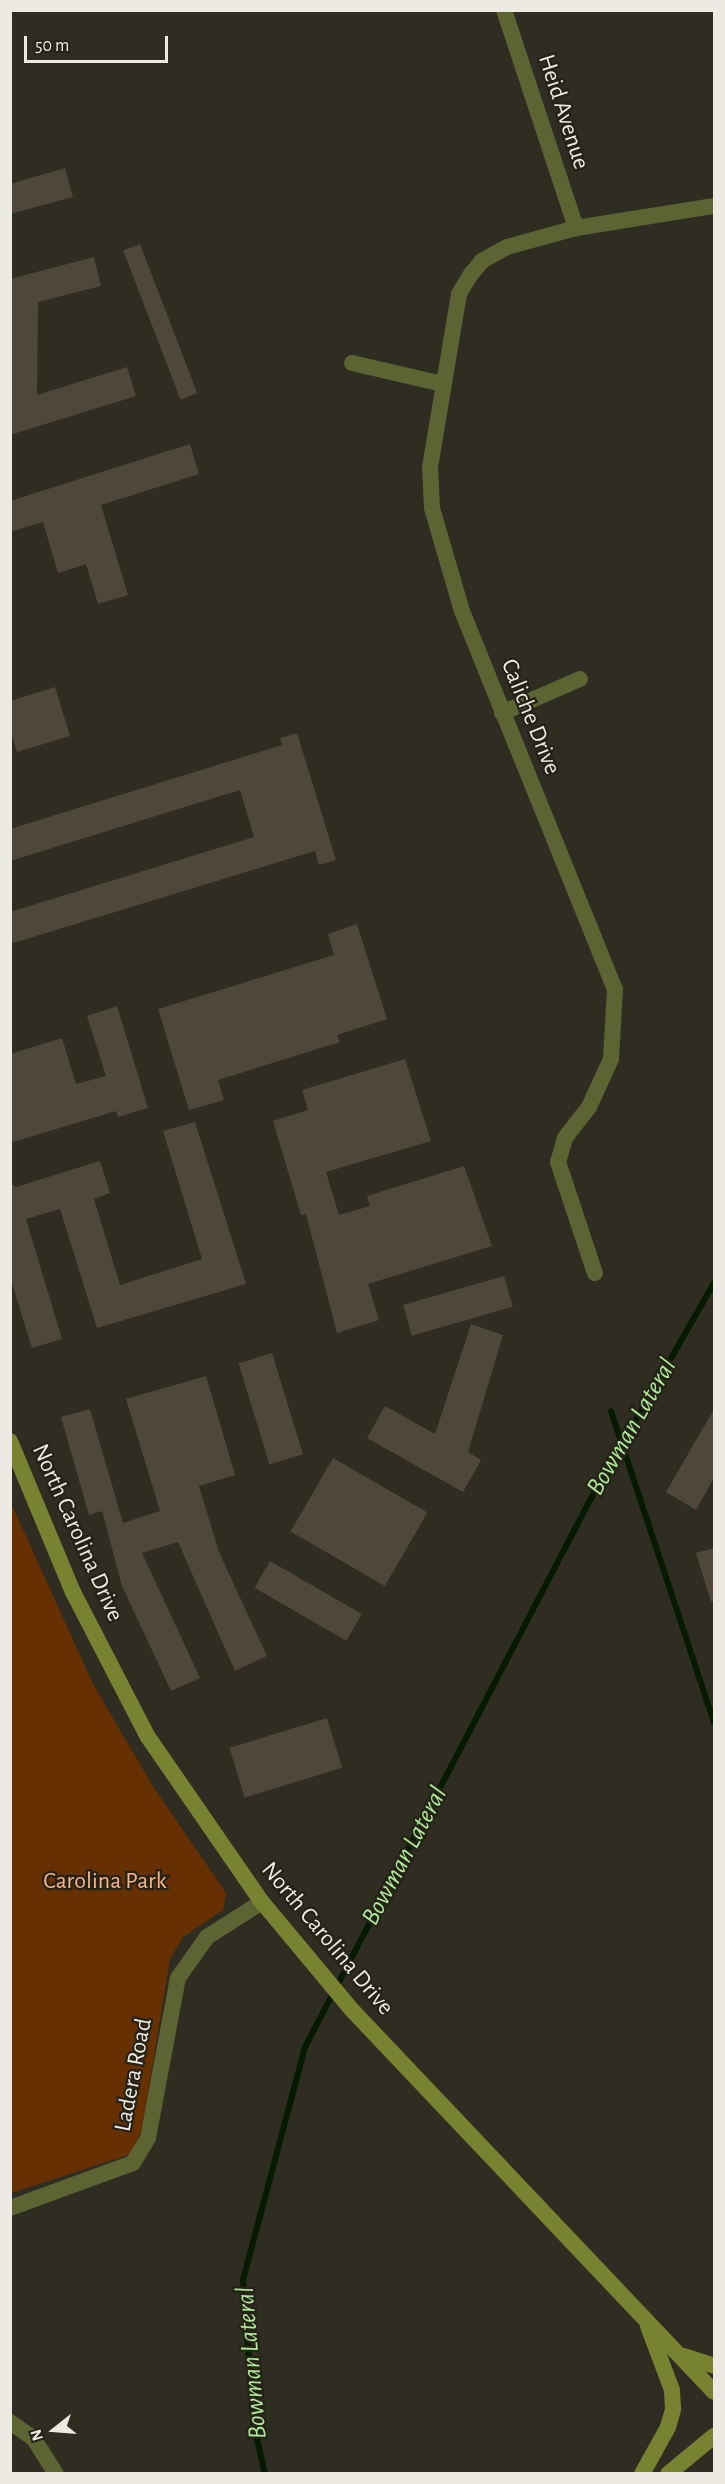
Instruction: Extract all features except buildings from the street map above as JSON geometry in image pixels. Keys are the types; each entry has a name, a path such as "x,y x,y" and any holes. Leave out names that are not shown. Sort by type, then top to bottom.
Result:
{"main road":[{"name":"North Carolina Drive","path":"10,1441 73,1592 148,1737 262,1902 352,2010 714,2392"},
{"path":"642,2474 668,2427 673,2409 672,2390 645,2320"},
{"path":"677,2353 714,2366"},
{"path":"668,2474 714,2436"}],"street":[{"name":"Heid Avenue","path":"504,10 576,228"},
{"name":"Caliche Drive","path":"595,1273 558,1162 565,1138 589,1107 612,1059 615,989 462,611 432,508 430,467 459,294 482,261 507,247 576,228 714,206"},
{"path":"352,363 443,384"},
{"path":"502,713 580,679"},
{"name":"Ladera Road","path":"10,2208 133,2163 148,2138 178,1978 207,1937 262,1902"},
{"path":"10,2422 34,2439 56,2474"}],"green space":[{"name":"Carolina Park","path":"10,1501 94,1686 154,1788 226,1893 223,1910 183,1937 170,1959 142,2128 131,2154 11,2193"}],"waterway":[{"name":"Bowman Lateral","path":"265,2474 254,2426 243,2280 305,2047 589,1502 714,1283"},
{"path":"611,1411 714,1722"}]}
